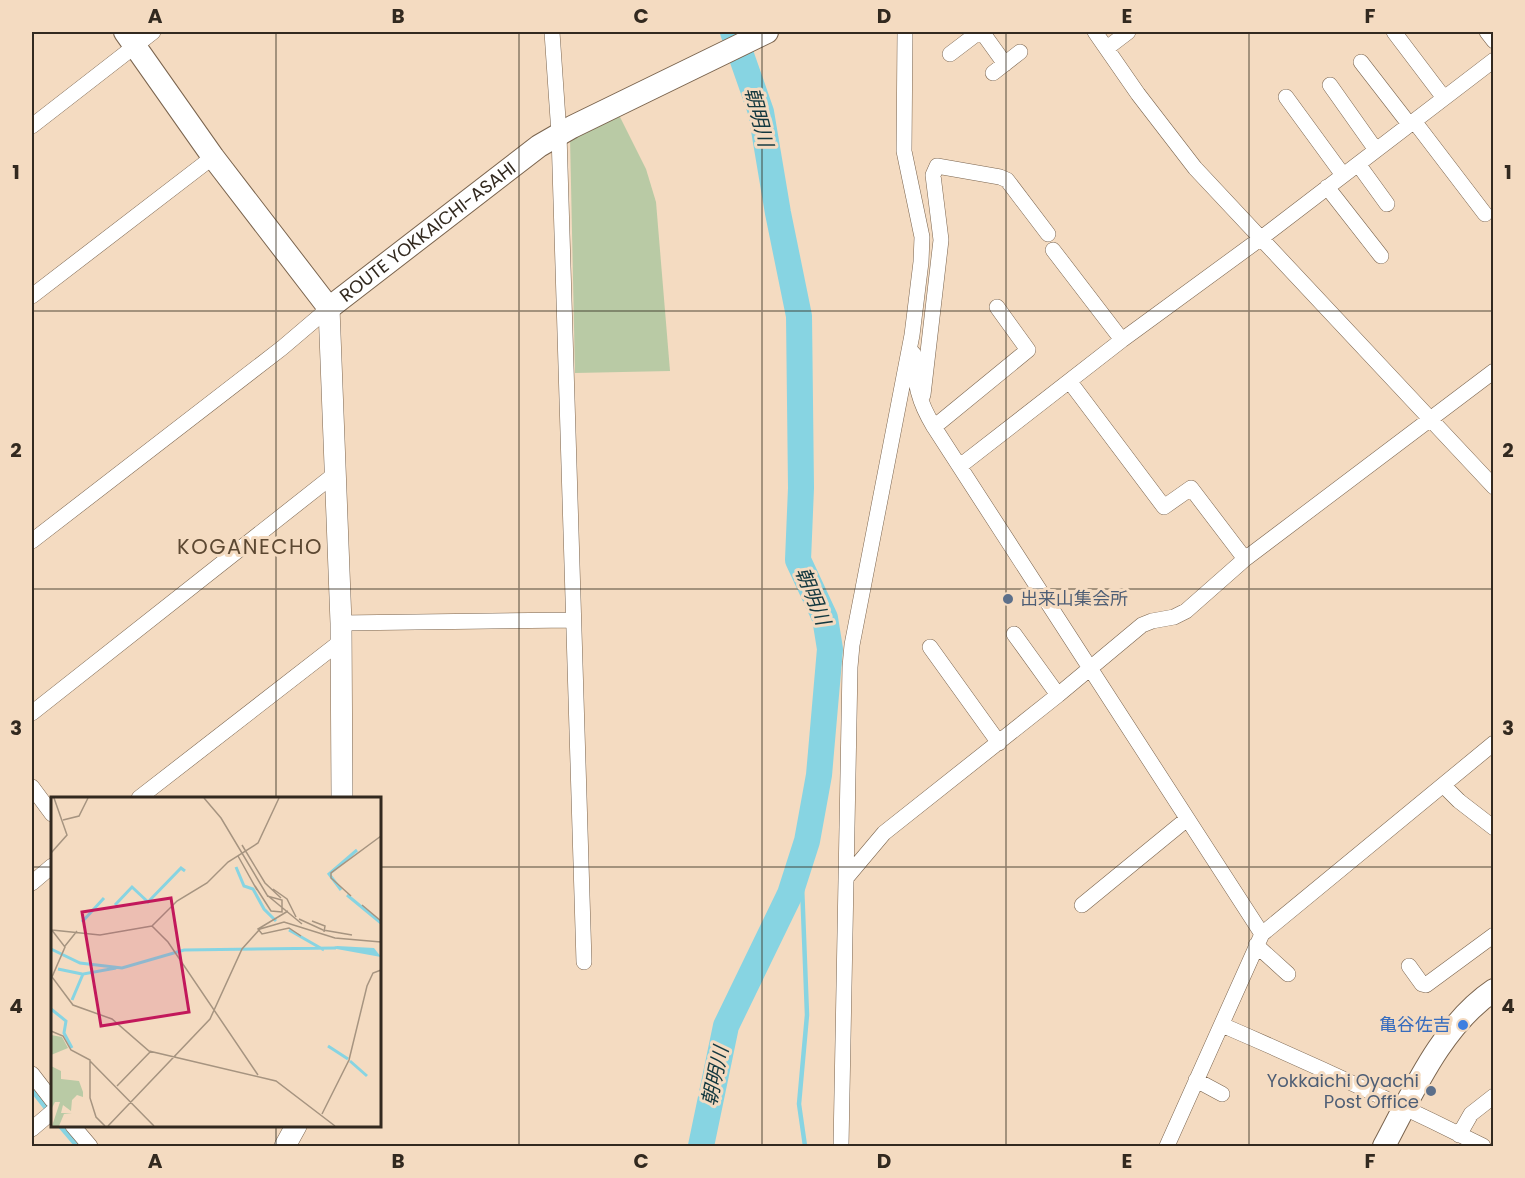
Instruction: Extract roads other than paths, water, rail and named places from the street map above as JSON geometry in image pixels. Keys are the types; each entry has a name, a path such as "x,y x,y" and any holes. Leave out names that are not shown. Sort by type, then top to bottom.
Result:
{"main road":[{"name":"ROUTE YOKKAICHI-ASAHI","path":"130,39 213,157 329,308 539,146 767,32"},
{"path":"1384,1146 1450,1032 1475,1002 1494,990"}],"street":[{"path":"32,126 130,39 153,32"},
{"path":"552,32 565,131 573,620 584,962"},
{"path":"841,1146 852,645 912,335 921,262 922,237 904,151 905,32"},
{"path":"950,54 981,32 999,69 1020,52"},
{"path":"1095,32 1178,147 1260,239 1494,487"},
{"path":"1107,48 1128,32"},
{"path":"1394,32 1444,98"},
{"path":"1487,32 1494,40"},
{"path":"960,466 1122,340 1260,239 1494,60"},
{"path":"1361,62 1485,214"},
{"path":"1330,86 1376,150"},
{"path":"1286,97 1343,175"},
{"path":"32,296 213,157"},
{"path":"1358,164 1387,204"},
{"path":"922,407 941,240 933,174 937,166 1007,180 1048,234"},
{"path":"1327,187 1381,256"},
{"path":"1053,250 1122,340"},
{"path":"934,427 1028,350 997,307"},
{"path":"329,308 340,633 342,797"},
{"path":"32,541 282,348 329,308"},
{"path":"912,335 916,387 922,407 1187,819 1259,940 1288,974"},
{"path":"847,877 884,833 1143,625 1174,617 1186,611 1245,559 1494,371"},
{"path":"1070,382 1164,507 1191,488 1245,559"},
{"path":"32,713 335,474"},
{"path":"140,797 340,633 573,620"},
{"path":"1014,634 1058,695"},
{"path":"930,647 999,742"},
{"path":"1167,1146 1259,940 1494,743"},
{"path":"1443,785 1459,801 1494,828"},
{"path":"32,787 51,813"},
{"path":"1082,905 1187,819"},
{"path":"32,883 51,867"},
{"path":"1409,966 1422,984 1426,985 1494,935"},
{"path":"1221,1025 1299,1058 1483,1146"},
{"path":"32,1074 51,1099"},
{"path":"1196,1080 1222,1094"},
{"path":"1459,1135 1472,1114 1494,1096"},
{"path":"32,1129 50,1114"},
{"path":"75,1127 90,1146"},
{"path":"285,1146 295,1127"}],"waterway":[{"name":"朝明川","path":"701,1146 726,1026 790,894 807,841 819,775 830,649 825,618 798,560 801,488 799,316 761,112 733,32"},
{"path":"801,859 807,1015 799,1104 805,1146"},
{"path":"32,1090 49,1112"},
{"path":"61,1127 77,1146"}],"place":[{"name":"出来山集会所","path":"1008,599"},
{"name":"亀谷佐吉","path":"1463,1025"},
{"name":"Yokkaichi Oyachi Post Office","path":"1431,1091"}],"district":[{"name":"KOGANECHO","path":"250,547"}]}
